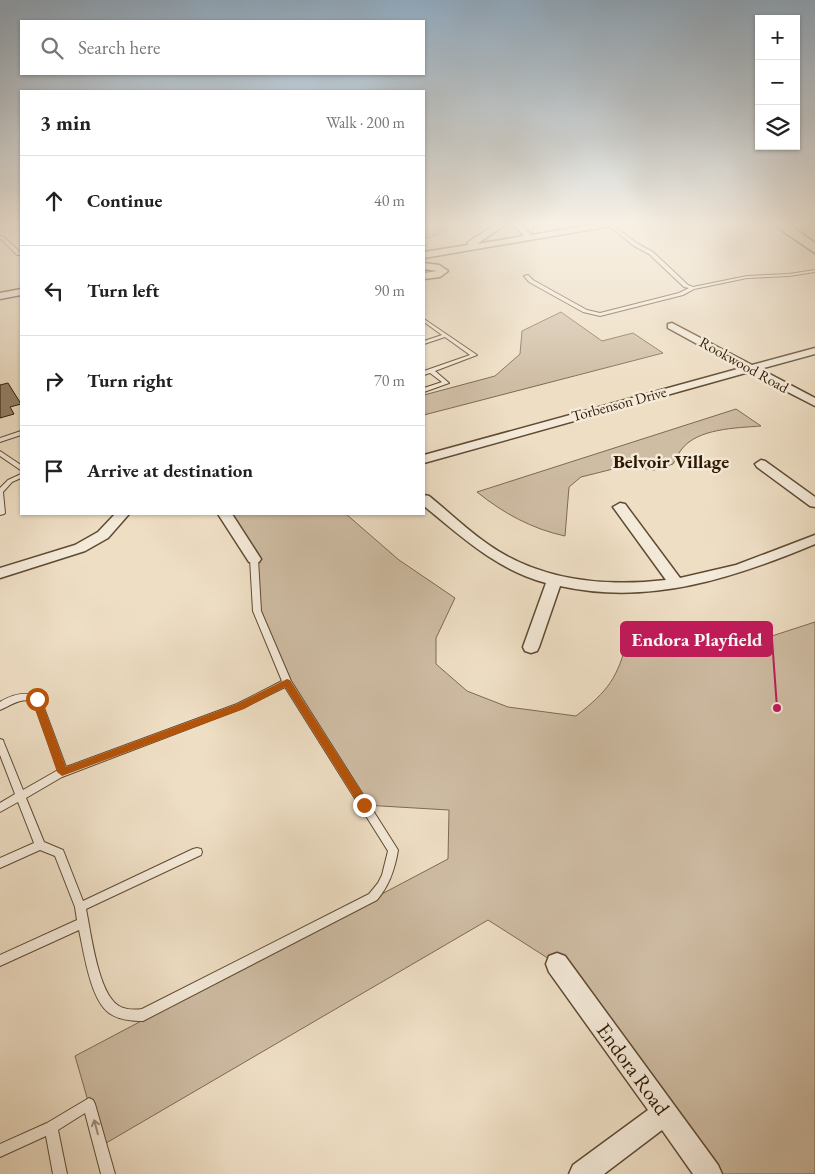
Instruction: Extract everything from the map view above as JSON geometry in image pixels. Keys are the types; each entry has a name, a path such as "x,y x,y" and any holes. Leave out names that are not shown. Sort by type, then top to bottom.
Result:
{"street":[{"path":"0,296 20,292"},
{"name":"Rookwood Road","path":"672,326 815,403"},
{"name":"Torbenson Drive","path":"425,458 815,351"},
{"path":"761,464 815,503"},
{"path":"425,500 486,550 514,565 554,582 596,587 635,588 676,583 740,568 815,539"},
{"path":"620,507 676,583"},
{"path":"0,573 80,548 103,535 121,515"},
{"path":"227,515 254,558"},
{"path":"531,647 554,582"},
{"name":"Endora Road","path":"557,964 709,1174"},
{"path":"582,1174 665,1113"}],"lane":[{"path":"527,277 585,311 600,315 681,294 693,288 756,277"},
{"path":"676,277 686,286 693,288"},
{"path":"425,321 474,355 425,373"},
{"path":"425,326 430,324"},
{"path":"425,343 446,336"},
{"path":"425,390 446,383 431,371"},
{"path":"0,440 20,433"},
{"path":"0,453 20,467"},
{"path":"2,513 0,492 10,481 20,476"},
{"path":"0,743 40,845 59,853 80,907 99,987 107,1004 119,1013 131,1016 143,1015 373,897 381,888 390,867 393,850 287,682 257,612 254,558"},
{"path":"0,808 62,772 240,706 287,682"},
{"path":"0,707 22,697 31,696 37,699 62,772"},
{"path":"0,863 40,845"},
{"path":"80,907 197,852"},
{"path":"0,961 84,922"},
{"path":"0,1150 51,1127 89,1104 108,1174"},
{"path":"51,1127 60,1174"}],"shaded area":[{"path":"561,312 602,341 633,333 663,353 425,415 425,395 495,376 520,354 522,331"},
{"path":"736,409 761,426 718,430 697,437 681,450 673,464 654,470 641,468 613,469 581,477 569,487 565,536 541,529 518,519 497,507 477,492"},
{"path":"226,515 347,515 399,560 455,598 436,638 436,664 467,691 508,707 576,716 596,699 610,683 620,664 628,638 741,646 815,622 815,1174 709,1174 557,964 488,920 101,1146 75,1056 448,859 449,810 364,805 287,682 257,611 254,559"}],"building":[{"path":"8,383 20,404 10,407 14,414 0,418 0,385"}],"place":[{"name":"Endora Playfield","path":"777,708"}],"district":[{"name":"Belvoir Village","path":"671,461"}],"route":[{"path":"37,699 62,772 240,706 287,682 364,805"}]}
